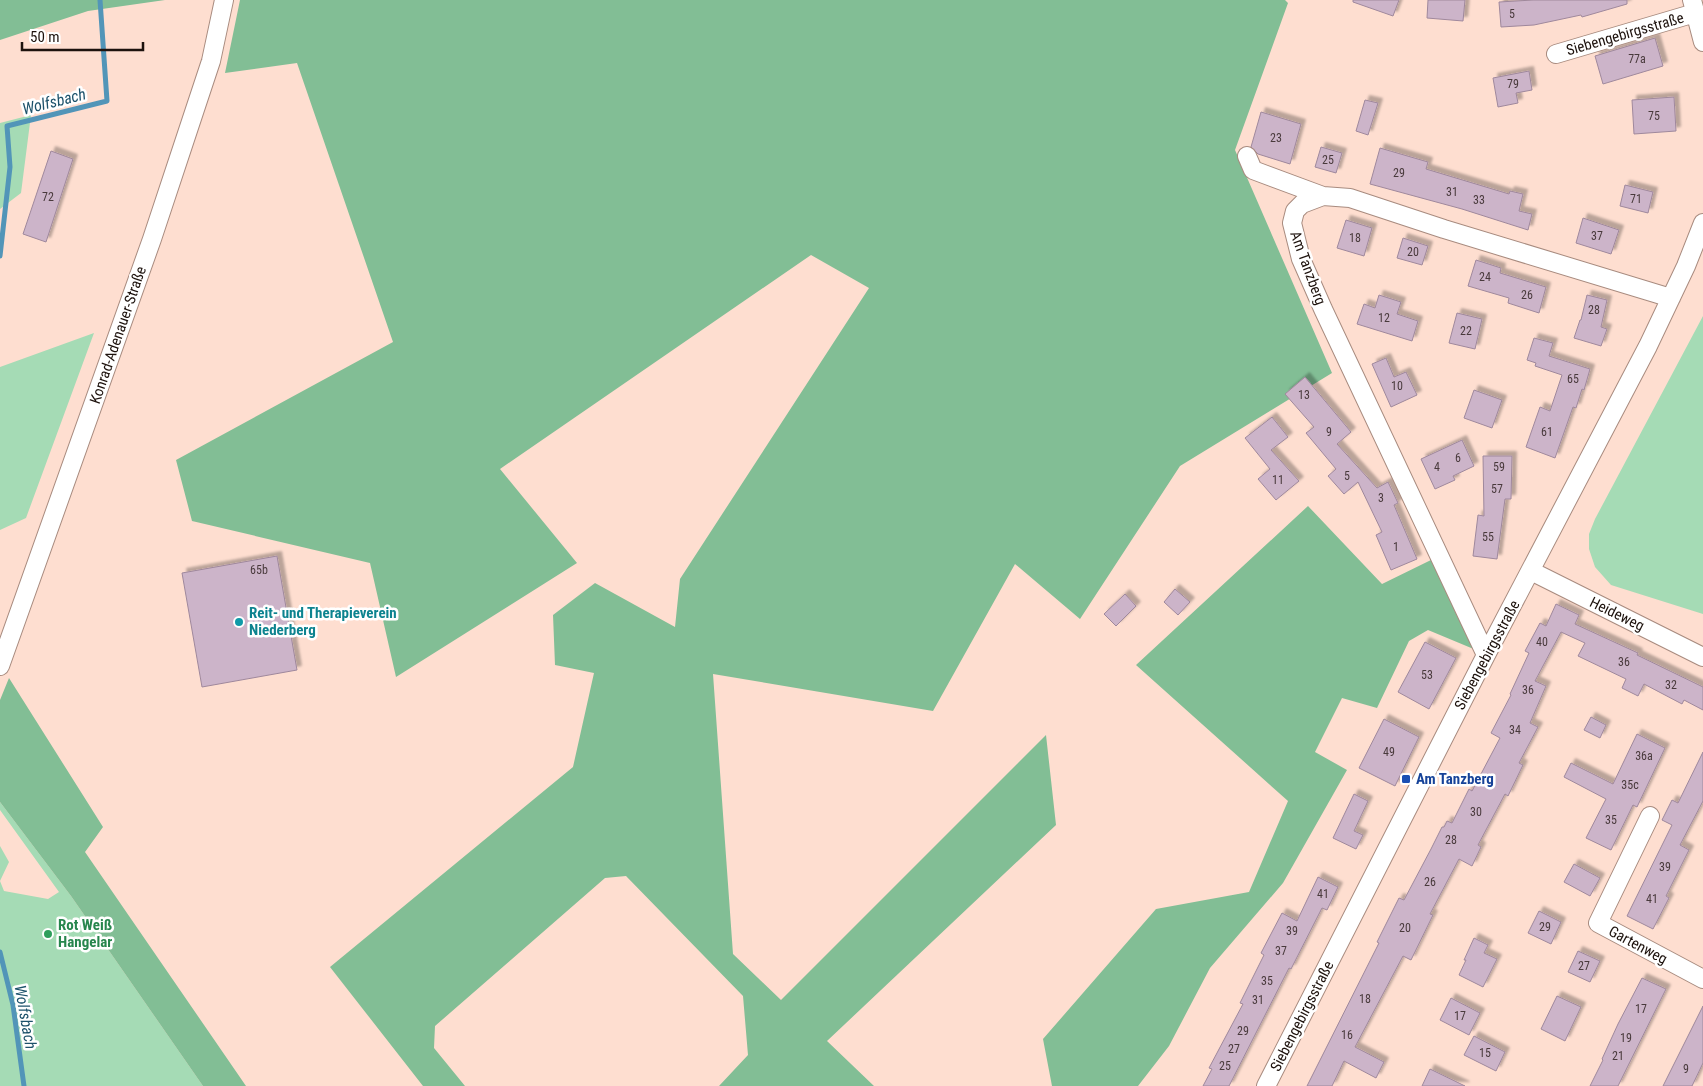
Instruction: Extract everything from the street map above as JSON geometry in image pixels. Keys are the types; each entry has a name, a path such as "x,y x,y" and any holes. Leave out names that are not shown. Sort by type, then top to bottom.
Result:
{"street":[{"name":"Konrad-Adenauer-Straße","path":"0,666 161,211 211,61 224,0"},
{"name":"Siebengebirgsstraße","path":"1556,54 1694,7 1703,42"},
{"path":"1247,156 1253,170 1323,196"},
{"name":"Am Tanzberg","path":"1486,656 1335,336 1302,259 1292,223 1295,211 1302,204 1323,196 1350,198 1444,229 1671,298"},
{"name":"Siebengebirgsstraße","path":"1266,1086 1486,656 1598,444 1671,298 1703,223"},
{"name":"Heideweg","path":"1531,571 1703,657"},
{"name":"Gartenweg","path":"1650,816 1598,923 1703,979"}],"green space":[{"path":"0,0 165,0 88,11 0,40"},
{"path":"240,0 1285,0 1288,3 1235,150 1332,373 1180,466 1080,619 1015,564 933,711 713,674 733,954 781,1000 1046,735 1056,825 827,1041 874,1086 719,1086 748,1055 743,996 626,876 605,878 435,1026 434,1048 465,1086 423,1086 330,967 573,767 594,673 555,665 553,615 595,583 675,627 680,579 869,288 811,255 500,469 577,563 396,677 370,563 192,521 176,460 393,342 297,63 225,73"},
{"path":"31,115 21,193 0,209 0,123"},
{"path":"1703,316 1703,614 1611,585 1595,567 1589,549 1589,534 1595,519"},
{"path":"94,333 26,518 0,530 0,367"},
{"path":"1308,506 1382,584 1431,560 1476,650 1428,630 1409,641 1377,708 1342,698 1315,752 1347,770 1283,883 1210,968 1169,1046 1138,1086 1052,1086 1043,1039 1156,909 1249,892 1288,801 1136,665"},
{"path":"9,678 103,827 85,852 246,1086 203,1086 71,896 0,802 0,700"},
{"name":"Rot Weiß Hangelar","path":"0,802 71,896 203,1086 0,1086 0,881 4,891 48,899 59,892 0,810"},
{"path":"0,846 9,862 0,881"}],"building":[{"path":"1353,0 1399,0 1393,16 1353,2"},
{"path":"1428,0 1465,0 1463,21 1427,18"},
{"path":"1627,0 1627,4 1582,17 1581,15 1534,25 1501,27 1499,2"},
{"path":"1655,38 1663,66 1603,84 1595,56"},
{"path":"1529,71 1532,90 1516,93 1518,103 1498,107 1493,78"},
{"path":"1674,97 1676,131 1634,134 1632,100"},
{"path":"1365,100 1378,103 1368,135 1356,131"},
{"path":"1261,112 1301,124 1290,164 1258,154 1251,147"},
{"path":"1321,147 1342,153 1336,173 1315,167"},
{"path":"1380,148 1428,162 1426,169 1509,194 1510,191 1523,194 1519,211 1532,214 1528,230 1462,209 1370,184"},
{"path":"51,151 73,159 46,242 23,234"},
{"path":"1625,185 1653,192 1648,213 1620,206"},
{"path":"1583,218 1619,230 1611,254 1576,243"},
{"path":"1346,220 1372,228 1364,256 1337,248"},
{"path":"1403,238 1428,246 1422,265 1397,258"},
{"path":"1476,260 1501,268 1500,273 1546,287 1539,313 1508,303 1509,298 1468,286"},
{"path":"1379,295 1401,302 1397,314 1418,321 1412,341 1357,324 1364,304 1375,308"},
{"path":"1587,295 1607,300 1601,327 1607,329 1601,346 1574,338"},
{"path":"1457,313 1482,319 1475,349 1449,343"},
{"path":"1534,338 1553,343 1549,356 1590,369 1584,390 1582,389 1576,408 1573,407 1555,458 1526,447 1540,407 1550,411 1562,375 1535,366 1536,363 1527,360"},
{"path":"1386,358 1394,377 1406,372 1417,395 1391,407 1372,364"},
{"path":"1305,377 1351,432 1337,444 1377,488 1388,482 1398,503 1394,505 1417,559 1391,570 1376,535 1382,532 1358,482 1344,494 1328,476 1336,469 1306,433 1314,427 1285,394"},
{"path":"1474,390 1502,400 1492,428 1464,418"},
{"path":"1272,417 1288,437 1271,450 1299,481 1276,500 1258,479 1270,469 1245,438"},
{"path":"1462,440 1474,466 1453,476 1455,480 1435,489 1421,459"},
{"path":"1483,456 1512,456 1511,499 1505,499 1497,559 1473,556 1478,515 1484,516"},
{"name":"Reit- und Therapieverein Niederberg","path":"277,556 297,670 202,687 182,573"},
{"path":"1175,589 1190,602 1178,615 1164,602"},
{"path":"1125,594 1136,606 1116,626 1104,614"},
{"path":"1556,604 1579,615 1575,624 1638,653 1637,655 1703,687 1703,710 1684,700 1682,704 1644,684 1638,696 1622,688 1626,679 1578,656 1585,643 1561,632 1535,681 1546,686 1530,723 1538,727 1519,763 1523,765 1508,796 1505,794 1478,845 1481,847 1472,866 1459,859 1430,914 1433,915 1411,960 1403,956 1355,1047 1384,1062 1376,1078 1344,1061 1332,1086 1307,1086 1379,943 1377,942 1399,898 1404,900 1442,827 1444,827 1447,821 1452,823 1469,789 1472,791 1500,738 1491,733 1511,695 1529,653 1525,651 1540,623 1546,626"},
{"path":"1425,642 1456,658 1429,709 1398,692"},
{"path":"1591,717 1606,725 1600,738 1584,730"},
{"path":"1384,719 1419,737 1395,786 1359,768"},
{"path":"1637,734 1665,748 1637,807 1633,805 1611,850 1586,838 1606,799 1564,777 1571,763 1613,784"},
{"path":"1703,752 1703,801 1680,845 1689,850 1666,896 1669,898 1653,929 1627,916 1672,825 1662,820 1672,800 1678,803"},
{"path":"1354,794 1368,801 1354,831 1363,835 1356,849 1333,838"},
{"path":"1574,864 1600,878 1590,896 1564,882"},
{"path":"1318,877 1338,887 1327,910 1322,908 1229,1086 1203,1086 1212,1069 1209,1068 1243,1004 1240,1003 1264,955 1261,953 1282,913 1297,921"},
{"path":"1539,911 1561,922 1551,944 1528,933"},
{"path":"1474,938 1488,945 1484,953 1497,959 1483,987 1459,975"},
{"path":"1578,951 1600,961 1590,982 1568,972"},
{"path":"1642,978 1666,989 1618,1086 1590,1086 1618,1024"},
{"path":"1557,996 1581,1007 1565,1041 1541,1029"},
{"path":"1451,998 1480,1013 1469,1035 1440,1020"},
{"path":"1703,1006 1703,1063 1692,1086 1663,1086"},
{"path":"1474,1036 1505,1052 1496,1071 1464,1055"},
{"path":"1430,1069 1465,1086 1422,1086"}],"waterway":[{"name":"Wolfsbach","path":"0,256 10,167 7,126 107,101 100,0"},
{"name":"Wolfsbach","path":"0,952 13,1005 24,1086"}],"place":[{"name":"Reit- und Therapieverein Niederberg","path":"239,622"},
{"name":"Am Tanzberg","path":"1406,779"},
{"name":"Rot Weiß Hangelar","path":"48,934"}]}
